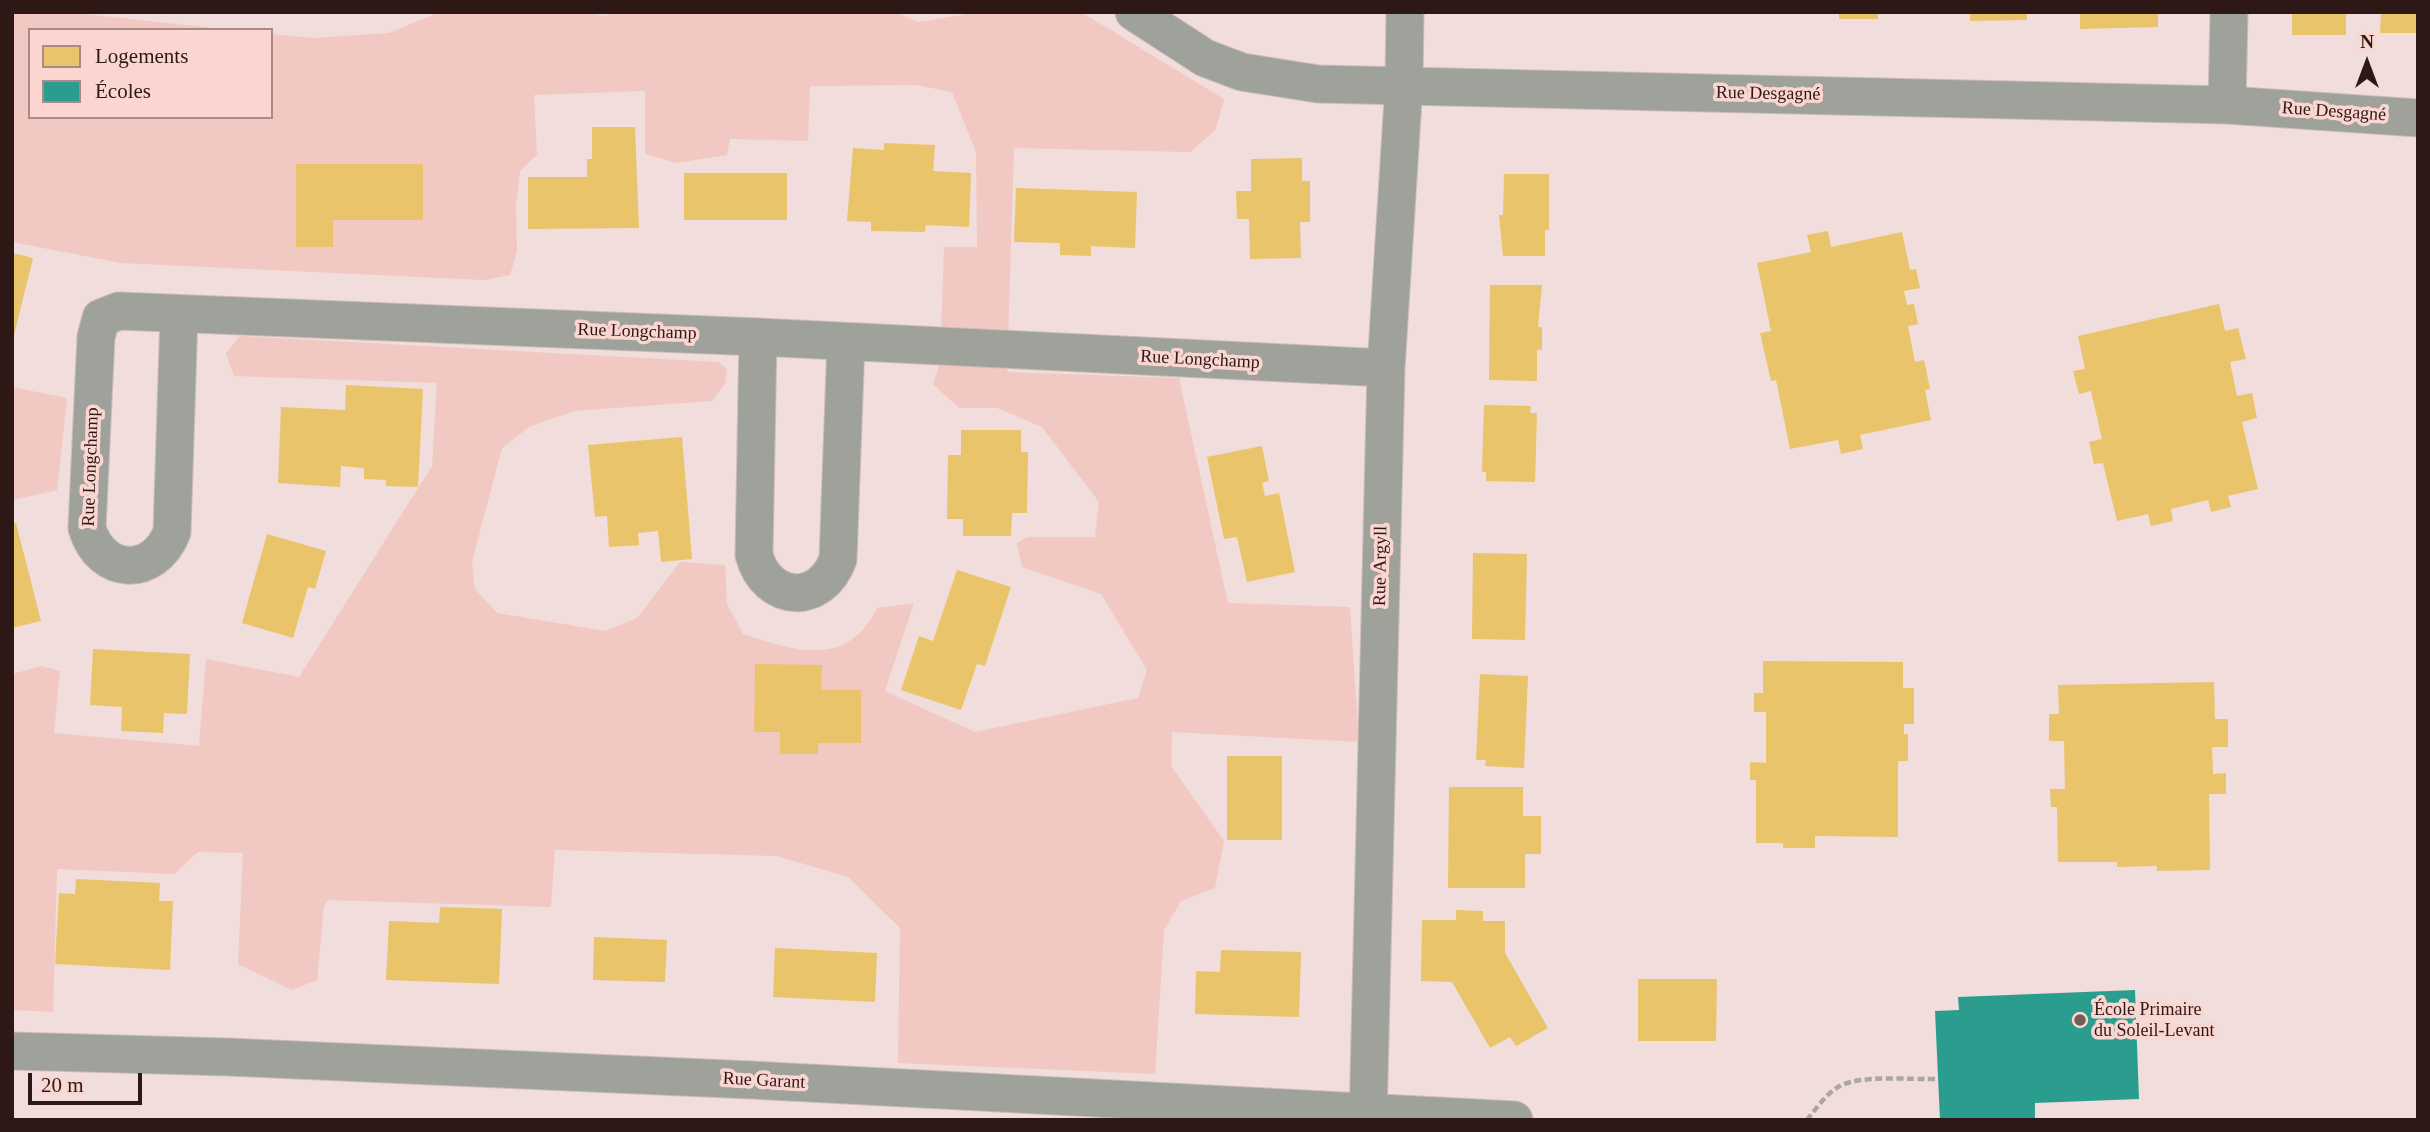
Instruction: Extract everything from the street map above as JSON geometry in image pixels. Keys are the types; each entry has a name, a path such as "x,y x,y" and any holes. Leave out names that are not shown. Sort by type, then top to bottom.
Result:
{"street":[{"name":"Rue Desgagné","path":"1134,12 1205,58 1242,72 1318,84 2227,105 2418,118"},
{"name":"Rue Argyll","path":"1368,1116 1386,368 1404,84 1405,12"},
{"path":"2227,105 2229,12"},
{"name":"Rue Longchamp","path":"179,314 172,532 160,553 150,561 125,565 99,553 91,542 87,528 96,337 101,318 119,311 758,337 1386,368"},
{"path":"758,337 754,555 758,569 766,580 792,592 816,588 834,571 838,559 846,341"},
{"name":"Rue Garant","path":"12,1051 751,1080 1368,1116 1514,1120"}],"path":[{"path":"1807,1120 1839,1086 1855,1081 1938,1079"}],"shaded area":[{"path":"12,12 66,12 214,28 28,28 28,119 273,119 273,34 313,38 389,33 440,12 582,12 605,16 616,12 895,12 918,22 981,12 1081,12 1224,99 1215,131 1190,152 1014,148 1007,372 1179,378 1228,603 1350,607 1359,742 1172,732 1171,766 1224,841 1215,888 1181,901 1164,930 1155,1074 898,1063 900,928 848,877 777,856 555,850 551,907 328,900 324,906 317,980 292,990 238,964 243,853 198,852 174,874 57,869 53,1012 12,1010 12,674 42,666 60,671 54,733 199,746 206,659 299,677 432,466 437,383 234,376 226,353 240,336 718,362 727,369 725,384 712,401 574,411 529,427 502,448 472,562 475,589 497,613 605,631 637,618 680,562 725,565 727,604 743,634 782,646 818,650 835,648 851,640 865,627 877,608 914,603 885,691 975,732 1138,698 1147,670 1101,594 1022,567 1017,543 1028,537 1095,537 1099,502 1042,427 997,408 959,408 933,384 940,363 944,247 977,247 976,152 952,92 916,85 810,86 808,141 730,139 727,155 676,163 645,154 645,91 534,95 537,155 520,171 516,205 517,251 510,275 484,280 121,263 12,242"},
{"path":"12,387 67,398 57,490 12,500"}],"building: Logements":[{"path":"1839,12 1878,12 1878,19 1839,19"},
{"path":"1970,12 2027,12 2027,20 1970,21"},
{"path":"2080,12 2158,12 2158,27 2080,29"},
{"path":"2292,12 2346,12 2346,35 2292,35"},
{"path":"2381,12 2418,12 2418,33 2380,33"},
{"path":"592,127 635,127 639,228 528,229 528,177 587,177 587,159 592,159"},
{"path":"884,143 935,145 933,171 971,173 969,227 926,225 925,232 871,231 871,222 847,221 853,148 884,150"},
{"path":"1302,158 1302,181 1310,181 1310,222 1300,222 1301,258 1250,259 1249,219 1237,219 1236,191 1251,191 1251,159"},
{"path":"296,164 423,164 423,220 333,220 333,247 296,247"},
{"path":"684,173 787,173 787,220 684,220"},
{"path":"1504,174 1549,174 1549,230 1545,230 1545,256 1503,256 1499,215 1503,215"},
{"path":"1016,188 1137,192 1135,248 1091,246 1091,256 1060,255 1060,243 1014,242"},
{"path":"1828,231 1831,247 1902,232 1910,270 1916,269 1920,288 1904,291 1907,305 1914,304 1918,324 1908,326 1915,362 1924,360 1930,389 1925,390 1931,420 1860,435 1863,449 1841,454 1838,440 1790,449 1776,380 1771,381 1760,333 1771,331 1757,263 1811,252 1807,235"},
{"path":"12,253 33,258 13,339 12,339"},
{"path":"1490,285 1542,285 1538,327 1542,327 1542,350 1537,350 1537,381 1489,380"},
{"path":"2219,304 2225,331 2238,328 2246,359 2230,362 2237,396 2252,393 2257,418 2242,422 2258,489 2228,496 2231,507 2211,512 2208,500 2171,509 2173,521 2151,526 2148,514 2117,521 2103,463 2094,464 2089,442 2102,439 2091,391 2079,394 2073,371 2085,369 2078,336"},
{"path":"346,385 423,389 418,487 386,486 386,480 364,479 364,468 341,466 340,487 278,483 281,407 345,410"},
{"path":"1484,405 1531,406 1530,413 1537,413 1535,482 1486,481 1486,472 1482,472"},
{"path":"961,430 1021,430 1021,452 1028,452 1027,513 1012,513 1011,536 963,536 963,519 947,519 948,455 961,455"},
{"path":"682,437 692,559 661,562 658,531 638,533 639,545 609,547 607,516 595,517 588,445"},
{"path":"1262,446 1269,481 1262,483 1265,496 1279,493 1295,572 1247,582 1237,537 1224,539 1207,457"},
{"path":"16,523 41,621 12,628 12,524"},
{"path":"267,534 326,551 315,589 308,587 293,638 242,623"},
{"path":"1473,553 1527,554 1525,640 1472,639"},
{"path":"957,570 1011,587 985,666 977,664 961,710 901,690 919,636 933,641"},
{"path":"93,649 190,654 187,714 164,713 163,733 121,731 122,707 90,705"},
{"path":"1763,661 1903,662 1903,688 1914,688 1914,724 1904,724 1904,734 1908,734 1908,761 1898,761 1898,837 1815,836 1815,848 1783,848 1783,843 1756,843 1756,780 1750,780 1750,762 1766,763 1766,712 1754,712 1754,693 1763,693"},
{"path":"755,664 822,665 821,690 861,690 861,743 818,743 818,754 780,754 780,732 754,732"},
{"path":"1480,674 1528,676 1524,768 1485,766 1486,760 1476,760"},
{"path":"2214,682 2215,719 2228,719 2228,747 2212,747 2213,774 2226,773 2226,794 2209,794 2210,870 2157,871 2157,866 2117,867 2117,862 2058,862 2057,807 2051,807 2050,789 2065,789 2064,741 2049,741 2049,714 2059,714 2058,685"},
{"path":"1227,756 1282,756 1282,840 1227,840"},
{"path":"1449,787 1523,787 1523,816 1541,816 1541,854 1525,854 1525,888 1448,888"},
{"path":"76,879 160,883 159,901 173,901 170,970 55,964 59,893 75,894"},
{"path":"440,907 502,909 499,984 386,980 389,921 439,923"},
{"path":"1456,910 1483,911 1483,921 1505,921 1505,953 1548,1028 1516,1046 1510,1037 1490,1048 1452,982 1421,981 1422,920 1456,920"},
{"path":"594,937 667,940 665,982 593,980"},
{"path":"775,948 877,953 875,1002 773,997"},
{"path":"1221,950 1301,952 1299,1017 1195,1014 1196,971 1220,972"},
{"path":"1638,979 1717,979 1716,1041 1638,1041"}],"building: Écoles":[{"path":"2135,990 2139,1099 2035,1103 2035,1120 1940,1120 1935,1011 1959,1010 1958,997"}],"place":[{"name":"École Primaire du Soleil-Levant","path":"2080,1020"}]}
